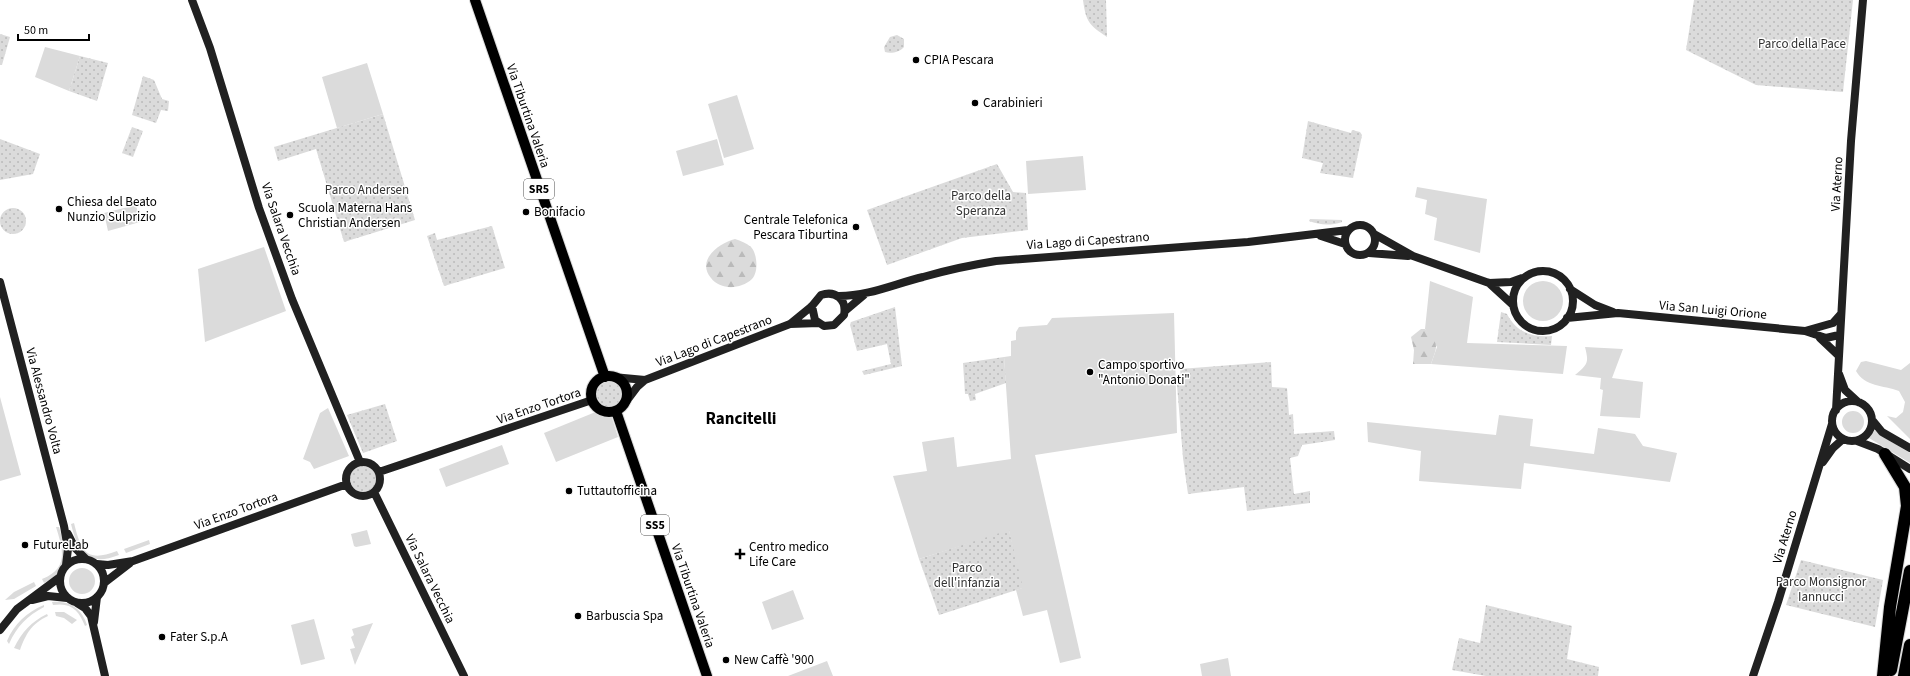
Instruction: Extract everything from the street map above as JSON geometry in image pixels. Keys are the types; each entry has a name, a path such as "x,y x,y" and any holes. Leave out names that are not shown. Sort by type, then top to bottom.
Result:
{"highway":[{"path":"1882,676 1890,607 1908,506 1905,487 1884,454"},
{"path":"1890,676 1910,571"},
{"path":"1904,676 1910,645"}],"main road":[{"name":"Via Tiburtina Valeria","path":"474,0 609,377"},
{"path":"609,377 594,386 592,400 602,411 616,411 625,403"},
{"name":"SR5","path":"609,377 618,379 626,387 627,398 625,403"},
{"name":"Via Tiburtina Valeria","path":"616,411 707,676"}],"street":[{"name":"Via Salara Vecchia","path":"192,0 210,48 260,208 292,299 360,462"},
{"name":"Via Aterno","path":"1836,410 1851,142 1863,0"},
{"path":"1413,256 1369,253 1355,255 1347,249 1345,244 1348,230 1355,226 1364,225 1374,234 1413,256 1489,283 1511,282 1535,272 1551,272 1565,280 1570,289 1573,299 1567,318 1556,327 1547,330 1537,330 1528,327 1521,321 1516,314 1513,305 1513,295 1523,278"},
{"name":"Via Lago di Capestrano","path":"839,296 865,295 922,277 996,260 1248,242 1317,235 1348,230"},
{"path":"1369,253 1376,243 1374,234"},
{"name":"Via Lago di Capestrano","path":"1317,235 1345,244"},
{"name":"Via Alessandro Volta","path":"0,282 64,526 68,549 66,565"},
{"path":"1489,283 1513,305"},
{"name":"Via San Luigi Orione","path":"1570,289 1595,305 1618,314"},
{"path":"830,293 839,296 845,305 842,320 834,325 824,326 819,323 813,316 812,306 821,295 830,293"},
{"name":"Via Lago di Capestrano","path":"845,310 865,295"},
{"name":"Via Lago di Capestrano","path":"625,403 632,393 645,380 790,324 812,306"},
{"name":"Via San Luigi Orione","path":"1567,318 1618,314 1810,330 1831,328 1840,335"},
{"name":"Via San Luigi Orione","path":"1810,330 1833,323 1841,314"},
{"name":"Via Lago di Capestrano","path":"790,324 819,323"},
{"name":"Via San Luigi Orione","path":"1810,330 1819,336 1838,355"},
{"name":"Via San Luigi Orione","path":"1819,336 1826,338 1840,335"},
{"name":"Via Aterno","path":"1838,370 1845,390 1858,402"},
{"name":"Via Lago di Capestrano","path":"609,377 645,380"},
{"name":"Via Enzo Tortora","path":"379,472 592,400"},
{"path":"1910,448 1882,432 1872,421 1869,410 1858,402 1846,402 1836,410 1832,424 1835,432 1843,439 1857,441 1872,446 1910,469"},
{"path":"1857,441 1869,433 1872,421"},
{"name":"Via Aterno","path":"1753,676 1778,602 1832,424"},
{"name":"Via Aterno","path":"1817,473 1832,448 1843,439"},
{"path":"360,462 371,464 379,472 380,483 374,492 364,496 353,493 346,484 346,475 348,470 351,466 360,462"},
{"name":"Via Enzo Tortora","path":"97,564 108,565 134,561 346,484"},
{"name":"Via Salara Vecchia","path":"374,492 464,676"},
{"name":"Via Alessandro Volta","path":"64,526 75,548 86,559"},
{"path":"0,630 11,614 60,577 66,565 76,560 86,559 97,564 101,570 104,583 97,597 94,624"},
{"name":"Via Enzo Tortora","path":"104,583 134,561"},
{"path":"60,577 60,584 67,598"},
{"path":"27,602 48,596 67,598 87,611 94,624 105,676"},
{"path":"75,602 87,603 97,597"}],"green space":[{"path":"1083,0 1106,0 1107,37 1089,22 1085,13"},
{"name":"Parco della Pace","path":"1694,0 1853,0 1843,92 1756,85 1686,50"},
{"path":"0,34 10,37 2,65 0,65"},
{"path":"897,35 904,39 904,47 895,52 885,52 884,47 890,37"},
{"path":"45,47 80,56 69,91 35,77"},
{"path":"80,56 108,63 97,101 69,91"},
{"path":"367,63 383,114 337,128 322,77"},
{"path":"143,76 154,80 162,99 169,101 168,111 161,110 156,123 132,115"},
{"path":"737,95 754,149 724,158 708,104"},
{"name":"Parco Andersen","path":"383,114 415,220 344,242 316,149 278,161 274,147"},
{"path":"1308,121 1351,133 1352,130 1360,132 1362,135 1353,178 1320,173 1323,163 1302,158"},
{"path":"132,127 143,131 133,157 122,153"},
{"path":"0,139 40,154 33,174 0,180"},
{"path":"717,139 724,165 683,176 676,151"},
{"path":"1083,156 1086,190 1028,194 1026,161"},
{"name":"Parco della Speranza","path":"997,164 1013,192 1026,193 1028,230 962,238 887,265 867,210"},
{"path":"1417,187 1487,199 1480,253 1434,240 1437,218 1425,214 1427,200 1415,197"},
{"path":"136,205 140,222 108,231 104,213"},
{"path":"13,208 22,212 26,221 22,230 13,234 4,230 0,221 4,212"},
{"path":"1310,219 1342,220 1342,222 1321,224 1309,221"},
{"path":"492,226 505,268 444,286 427,236 435,233 437,240"},
{"path":"735,239 747,244 753,250 756,258 756,272 752,279 742,285 730,287 720,285 711,278 707,271 706,265 711,253 716,248"},
{"path":"264,247 286,311 205,342 198,269"},
{"path":"1430,281 1473,297 1467,343 1567,346 1563,374 1431,364 1437,347 1425,329"},
{"path":"1547,281 1554,284 1560,290 1563,301 1562,309 1554,318 1547,321 1539,321 1532,318 1524,309 1523,297 1526,290 1535,282"},
{"path":"895,307 902,366 864,375 862,371 891,364 887,344 857,351 850,325 851,322"},
{"path":"1501,312 1507,314 1515,325 1531,335 1552,336 1551,345 1497,342"},
{"path":"1174,313 1177,433 1035,455 1081,658 1060,663 1047,610 1023,616 1016,590 1022,588 1009,531 919,559 893,476 927,471 922,442 954,437 957,467 1011,459 1004,357 1011,356 1011,341 1016,340 1016,332 1019,327 1047,325 1052,318"},
{"path":"1421,329 1425,329 1433,338 1436,345 1431,364 1413,364 1414,350 1411,337"},
{"path":"1585,347 1623,349 1612,378 1643,382 1640,418 1600,416 1603,390 1600,389 1601,378 1575,375 1585,366 1587,357"},
{"path":"1004,357 1006,383 975,394 976,400 970,401 968,394 965,394 963,363"},
{"path":"1866,361 1901,370 1910,363 1910,439 1887,416 1896,418 1903,412 1905,402 1899,391 1875,385 1864,380 1856,371 1861,362"},
{"path":"1271,362 1272,387 1287,388 1289,415 1293,414 1294,434 1334,431 1335,440 1302,445 1298,456 1290,458 1294,494 1310,491 1310,503 1247,511 1244,487 1188,494 1183,458 1177,385 1182,385 1180,369"},
{"path":"609,381 618,385 622,394 618,403 609,407 600,403 596,394 600,385"},
{"path":"0,397 21,475 0,481"},
{"path":"385,404 397,441 363,453 347,415"},
{"path":"328,408 349,456 314,469 310,462 303,459 320,413"},
{"path":"598,411 611,415 618,437 556,462 544,433"},
{"path":"1853,411 1861,414 1864,422 1861,430 1853,433 1845,430 1842,422 1845,414"},
{"path":"1499,415 1533,419 1530,446 1594,454 1598,428 1635,434 1643,446 1677,453 1670,482 1524,463 1521,489 1419,481 1421,451 1368,442 1367,422 1496,435"},
{"path":"1875,430 1880,435 1910,453 1910,463 1869,438"},
{"path":"502,445 509,464 446,487 439,469"},
{"path":"363,466 372,470 376,479 372,488 363,492 354,488 350,479 354,470"},
{"path":"74,523 79,541 86,552 98,556 117,551 119,555 99,559 92,558 86,554 77,542 71,524"},
{"path":"56,527 59,527 63,544 64,559 58,572 44,583 42,579 51,575 57,569 62,558 61,543"},
{"path":"367,530 371,544 356,547 354,546 351,534"},
{"name":"Parco dell'infanzia","path":"1009,530 1023,588 939,615 919,559"},
{"path":"149,540 150,544 126,553 124,549"},
{"name":"Parco Monsignor Iannucci","path":"1801,560 1883,580 1875,627 1786,605"},
{"path":"82,568 91,572 95,581 91,590 82,594 73,590 69,581 73,572"},
{"path":"34,582 36,586 14,599 5,600 14,592"},
{"path":"793,590 804,619 772,630 762,602"},
{"path":"52,602 64,602 70,604 82,614 87,625 85,626 77,612 70,606 60,604 53,605"},
{"path":"44,605 44,607 32,614 23,622 15,632 9,644 7,641 17,624 32,611"},
{"path":"1486,605 1572,626 1567,659 1599,667 1598,676 1486,676 1452,670 1459,638 1480,643"},
{"path":"55,612 64,612 77,620 72,624 64,618 56,616"},
{"path":"47,614 48,616 37,622 30,630 20,650 14,648 20,637 28,628 36,620"},
{"path":"314,619 325,659 301,665 291,625"},
{"path":"373,623 355,665 350,649 355,648 351,637 354,635 352,629"},
{"path":"1228,658 1231,676 1202,676 1200,664"},
{"path":"827,661 833,676 788,676"}],"place":[{"name":"CPIA Pescara","path":"916,60"},
{"name":"Carabinieri","path":"975,103"},
{"name":"Chiesa del Beato Nunzio Sulprizio","path":"59,209"},
{"name":"Bonifacio","path":"526,212"},
{"name":"Scuola Materna Hans Christian Andersen","path":"290,215"},
{"name":"Centrale Telefonica Pescara Tiburtina","path":"856,227"},
{"name":"Campo sportivo \"Antonio Donati\"","path":"1090,372"},
{"name":"Tuttautofficina","path":"569,491"},
{"name":"FutureLab","path":"25,545"},
{"name":"Centro medico Life Care","path":"740,554"},
{"name":"Barbuscia Spa","path":"578,616"},
{"name":"Fater S.p.A","path":"162,637"},
{"name":"New Caffè '900","path":"726,660"}],"district":[{"name":"Rancitelli","path":"741,419"}]}
